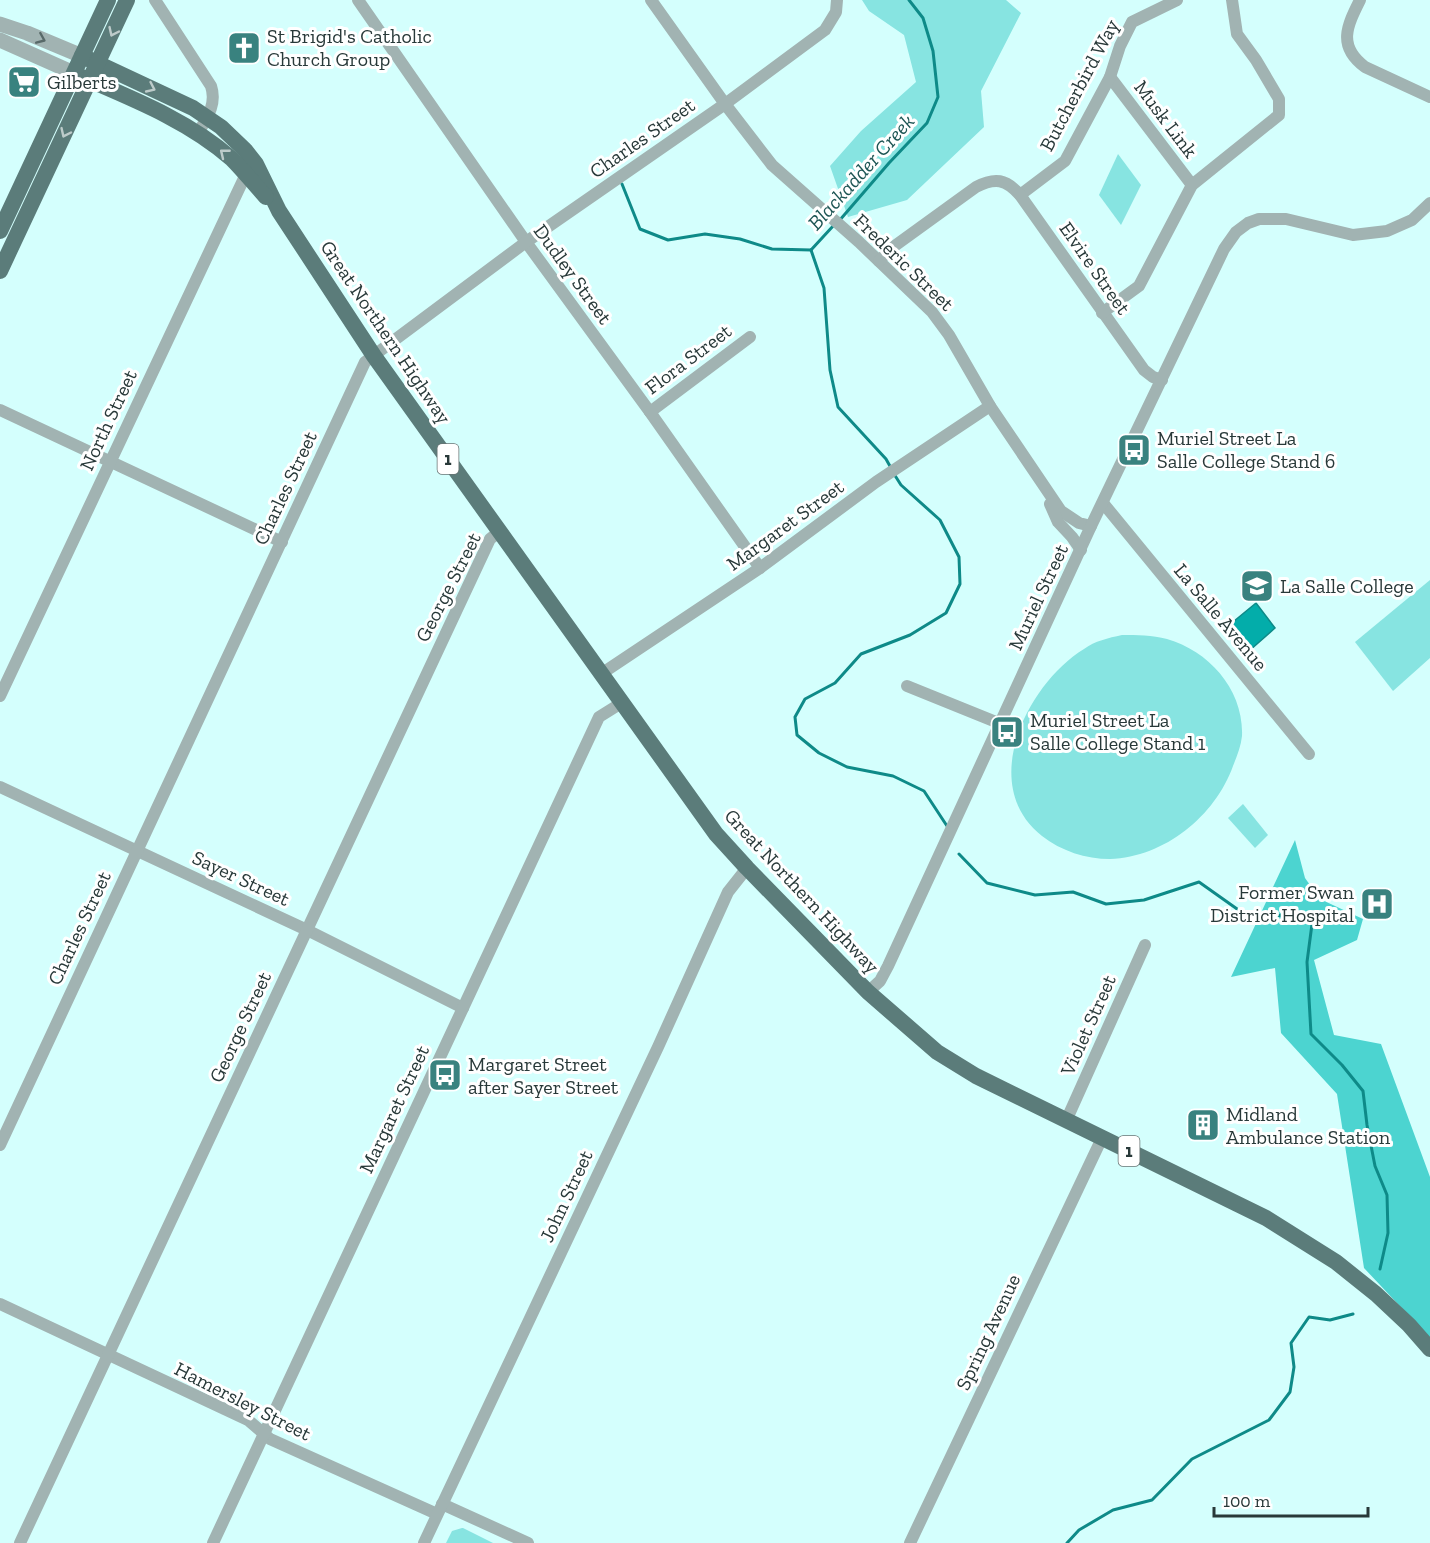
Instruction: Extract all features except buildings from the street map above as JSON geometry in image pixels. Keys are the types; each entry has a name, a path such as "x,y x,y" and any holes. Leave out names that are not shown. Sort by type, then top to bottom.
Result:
{"main road":[{"path":"0,231 108,0"},
{"path":"0,271 128,0"},
{"name":"Great Northern Highway","path":"81,56 186,104 208,117 232,137 374,356 716,834 868,992 937,1052 976,1076 1266,1218 1316,1249 1376,1294 1409,1325 1430,1349"},
{"name":"Great Northern Highway","path":"74,73 167,116 198,133 233,160 251,169"}],"street":[{"path":"155,0 211,86 212,105 198,133"},
{"name":"Dudley Street","path":"358,0 526,242 760,568"},
{"name":"Frederic Street","path":"651,0 725,104 772,165 859,242 916,295 938,319 990,406 1061,512 1079,523 1091,526"},
{"name":"Charles Street","path":"0,1145 365,362 526,242 725,104 825,30 836,12 837,0"},
{"name":"Butcherbird Way","path":"1020,195 1065,161 1110,77 1120,46 1132,22 1177,0"},
{"path":"1102,313 1139,286 1192,184 1279,115 1279,99 1256,60 1237,34 1232,0"},
{"path":"1360,0 1348,24 1347,37 1349,50 1356,60 1430,97"},
{"path":"0,24 81,56"},
{"path":"0,40 74,73"},
{"name":"Musk Link","path":"1110,77 1192,184"},
{"name":"North Street","path":"0,696 251,169"},
{"name":"Elvire Street","path":"879,261 889,250 982,184 996,180 1004,181 1013,186 1020,195 1143,370 1161,380"},
{"name":"Muriel Street","path":"868,992 880,981 888,966 1091,526 1224,249 1236,232 1248,223 1259,219 1286,219 1324,230 1353,235 1386,231 1412,220 1430,203"},
{"name":"Flora Street","path":"650,412 750,337"},
{"name":"Margaret Street","path":"602,674 760,568 876,482 990,406"},
{"path":"0,410 282,542"},
{"name":"Frederic Street","path":"1041,484 1058,522 1081,550"},
{"name":"La Salle Avenue","path":"1103,503 1310,754"},
{"name":"George Street","path":"20,1543 490,539 500,531"},
{"path":"907,686 1001,724"},
{"name":"Margaret Street","path":"213,1543 599,717 622,702"},
{"name":"Sayer Street","path":"0,787 307,930 463,1008"},
{"name":"John Street","path":"424,1543 653,1058 728,892 747,868"},
{"name":"Violet Street","path":"1066,1121 1145,945"},
{"name":"Spring Avenue","path":"910,1543 1102,1138"},
{"name":"Hamersley Street","path":"0,1304 248,1420 270,1439 528,1543"}],"shaded area":[{"path":"862,0 1006,0 1021,13 981,91 984,127 907,200 848,217 830,166 861,131 916,82 904,35 869,11"},
{"path":"1118,154 1141,185 1121,225 1099,195"},
{"path":"1430,580 1430,658 1393,691 1355,642"},
{"path":"1256,603 1275,628 1249,651 1228,626"},
{"path":"1122,635 1167,639 1197,653 1210,663 1230,688 1237,703 1242,736 1225,784 1201,817 1168,842 1150,851 1101,859 1066,850 1042,836 1023,815 1013,790 1012,764 1017,736 1044,686 1063,665 1088,646"},
{"path":"1243,804 1268,835 1255,848 1228,818"},
{"path":"1295,840 1305,878 1320,899 1363,919 1357,940 1314,960 1334,1035 1381,1044 1430,1177 1430,1338 1364,1268 1337,1094 1281,1033 1275,968 1231,977"},
{"path":"462,1528 493,1543 446,1543 452,1531"}],"waterway":[{"name":"Blackadder Creek","path":"839,221 927,123 938,97 933,51 923,18 909,0"},
{"path":"622,184 640,229 668,240 705,234 740,239 772,249 811,250"},
{"name":"Blackadder Creek","path":"811,250 834,225"},
{"name":"Blackadder Creek","path":"811,250 824,288 830,370 838,407 886,459 891,468"},
{"name":"Blackadder Creek","path":"894,474 901,485 940,520 959,557 960,584 946,613 910,635 861,654 835,683 805,699 795,717 797,735 819,753 847,767 893,776 924,791 947,826"},
{"name":"Blackadder Creek","path":"959,854 987,883 1035,895 1073,892 1106,904 1144,900 1199,882 1247,916 1269,918 1295,912 1312,924 1307,962 1311,1034 1342,1065 1363,1091 1375,1166 1387,1195 1388,1233 1380,1269"},
{"path":"1067,1543 1079,1530 1113,1510 1152,1500 1192,1459 1269,1420 1290,1392 1294,1367 1291,1343 1309,1317 1330,1320 1353,1314"}],"place":[{"name":"St Brigid's Catholic Church Group","path":"244,48"},
{"name":"Gilberts","path":"24,82"},
{"name":"Muriel Street La Salle College Stand 6","path":"1134,450"},
{"name":"La Salle College","path":"1257,586"},
{"name":"Muriel Street La Salle College Stand 1","path":"1007,732"},
{"name":"Former Swan District Hospital","path":"1377,904"},
{"name":"Margaret Street after Sayer Street","path":"445,1075"},
{"name":"Midland Ambulance Station","path":"1203,1125"}]}
